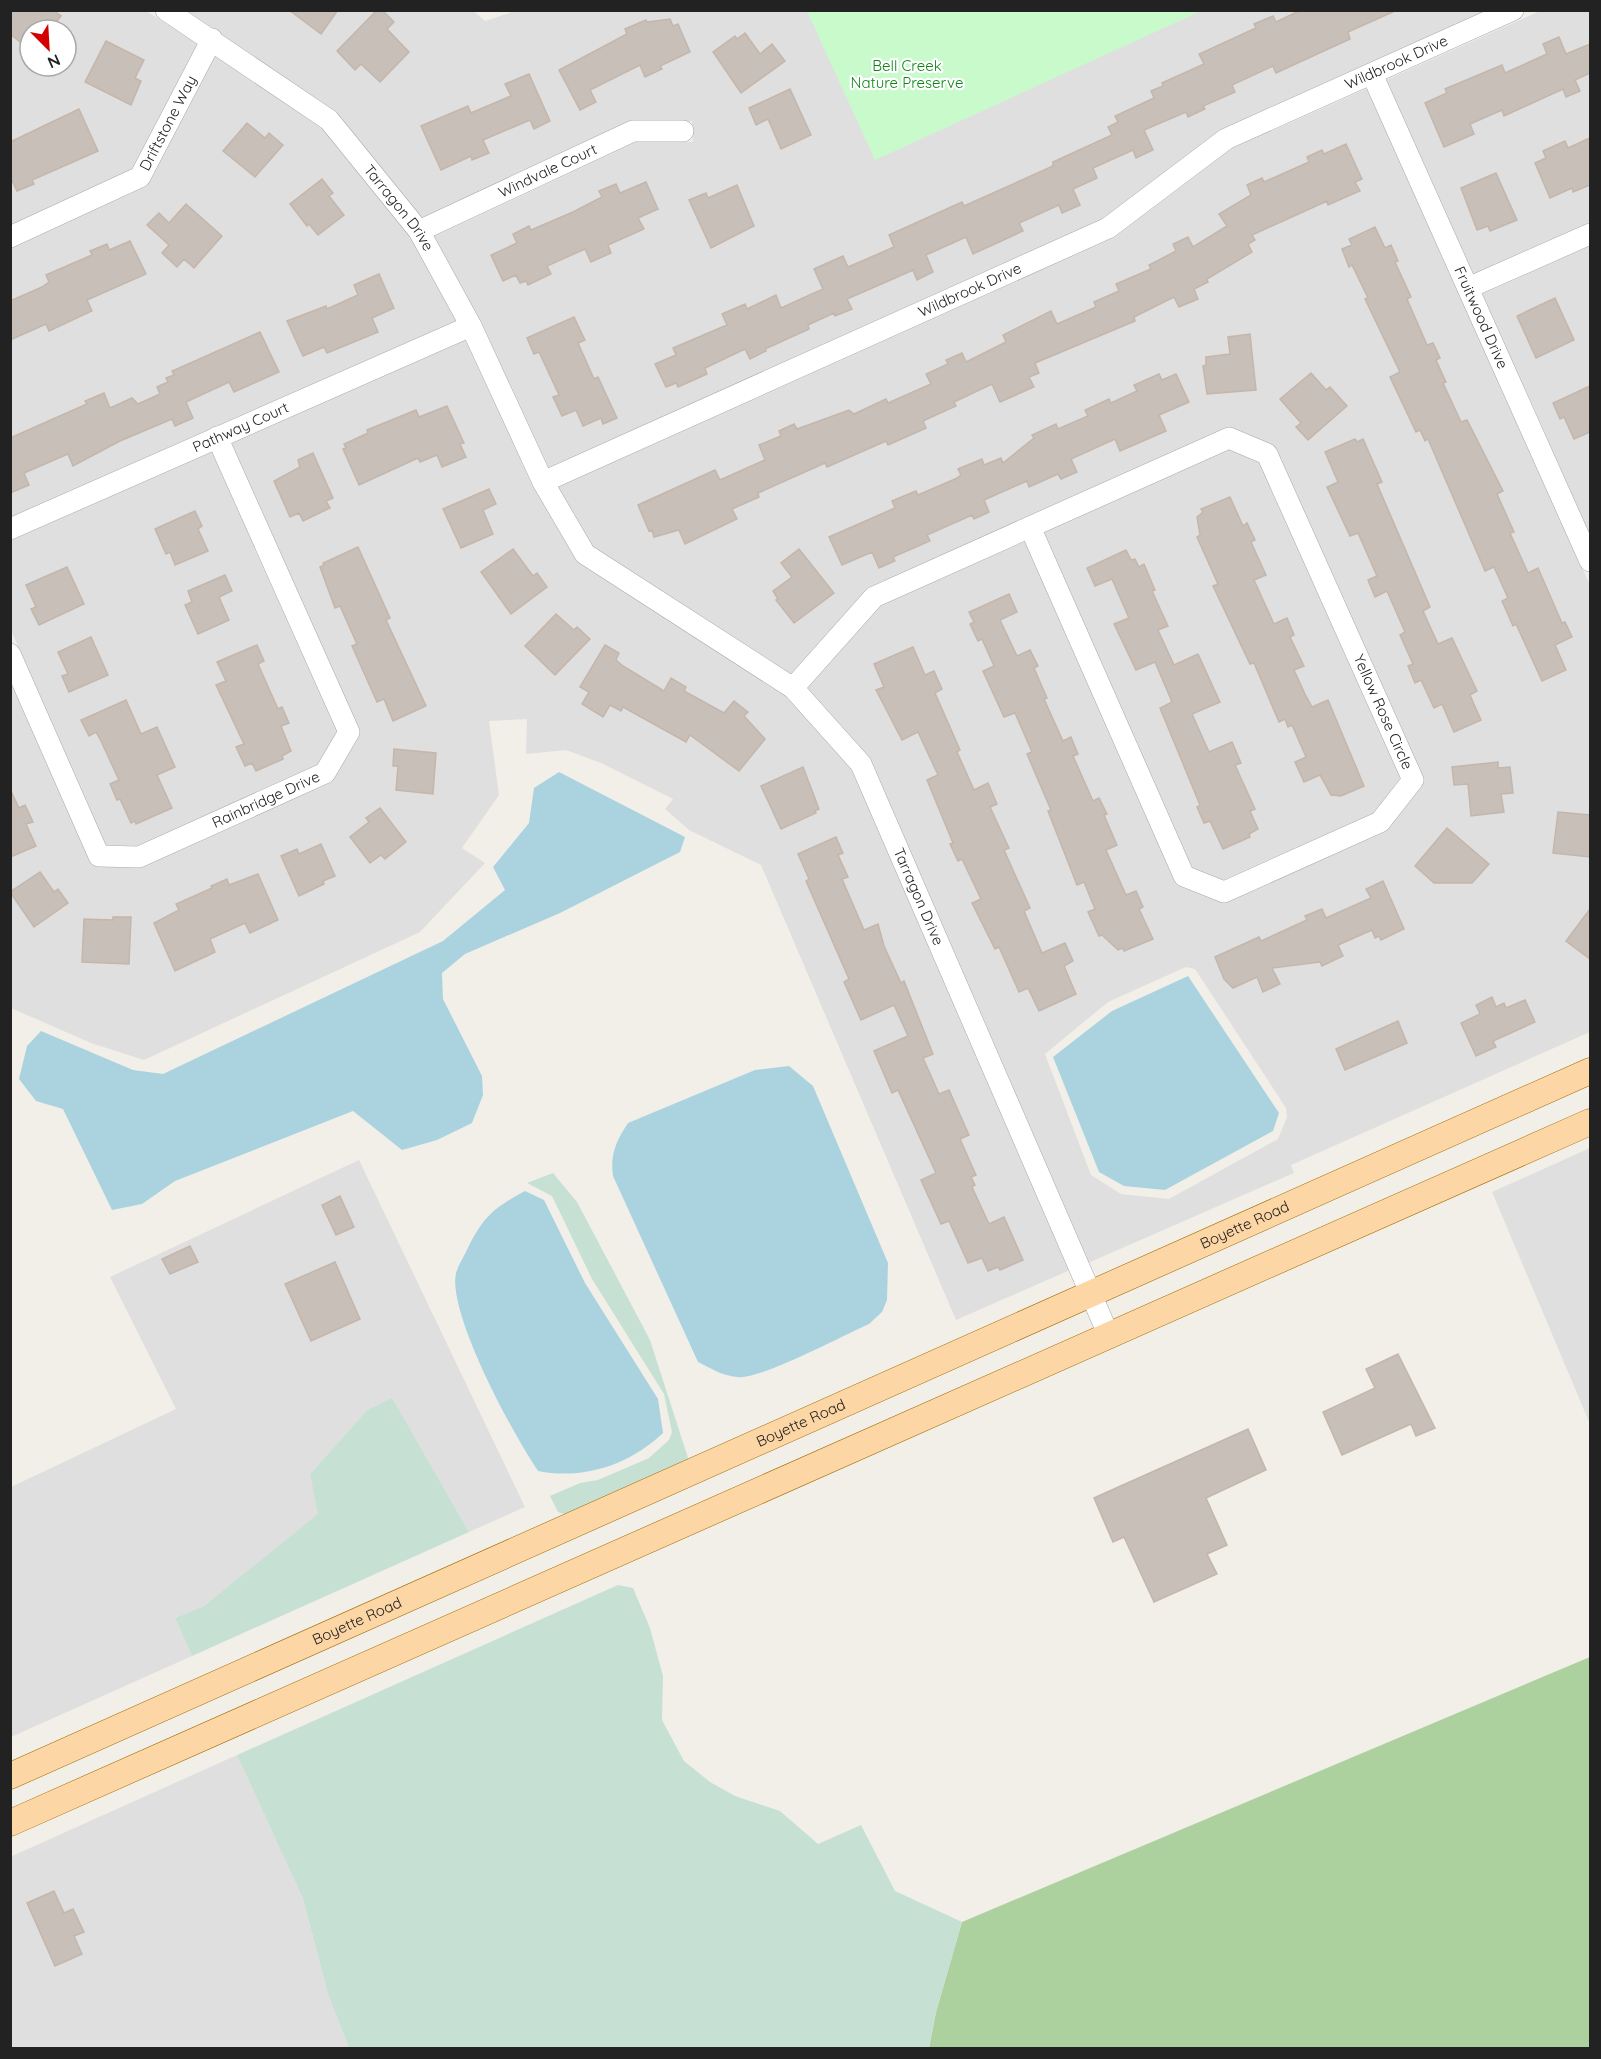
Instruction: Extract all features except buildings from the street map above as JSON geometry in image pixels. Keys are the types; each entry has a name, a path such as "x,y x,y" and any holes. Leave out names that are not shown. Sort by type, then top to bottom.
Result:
{"main road":[{"name":"Boyette Road","path":"10,1776 1590,1071"},
{"path":"10,1823 1590,1122"}],"street":[{"name":"Tarragon Drive","path":"166,10 329,120 419,231 471,326 543,482 585,554 793,688 861,764 1109,1336"},
{"name":"Wildbrook Drive","path":"543,482 1108,228 1226,139 1513,10"},
{"name":"Driftstone Way","path":"10,237 140,177 212,39"},
{"name":"Fruitwood Drive","path":"1372,74 1590,561"},
{"name":"Windvale Court","path":"419,231 633,131 683,131"},
{"path":"1468,288 1590,234"},
{"name":"Pathway Court","path":"10,529 471,326"},
{"name":"Rainbridge Drive","path":"10,654 99,856 139,857 325,773 349,732 217,437"},
{"name":"Yellow Rose Circle","path":"793,688 874,597 1030,527 1229,438 1267,454 1413,780 1380,822 1224,892 1184,876 1030,527"}],"shaded area":[{"path":"472,10 485,21 518,10 1486,11 1222,129 1103,219 547,468 433,237 636,142 693,142 692,121 629,121 421,218 334,111 185,11"},
{"path":"10,11 146,11 198,43 133,169 11,225"},
{"path":"1540,11 1590,11 1590,222 1473,274 1386,80"},
{"path":"216,54 323,128 411,237 456,321 11,517 10,249 145,187"},
{"path":"1368,88 1590,585 1590,1032 1291,1165 1294,1173 1088,1263 869,760 807,688 880,606 1026,541 1175,880 1181,886 1221,902 1228,902 1385,832 1421,787 1422,776 1270,444 1232,428 1225,428 869,587 791,674 592,546 558,487 1113,238 1231,149","holes":["1186,967 1195,969 1286,1108 1287,1117 1278,1139 1169,1199 1121,1194 1091,1175 1045,1054 1108,1002"]},
{"path":"1590,246 1590,537 1482,294"},
{"path":"466,340 529,478 576,559 787,696 852,769 1070,1270 956,1320 761,865 689,830 665,809 673,799 601,763 566,750 526,754 527,719 489,721 499,795 462,848 485,863 420,932 144,1060 91,1043 11,1008 10,679 90,860 100,867 143,867 330,783 358,738 358,728 230,443"},
{"path":"1230,449 1260,462 1401,777 1374,813 1223,880 1191,868 1043,533"},
{"path":"213,451 338,730 318,764 136,846 105,845 11,630 10,541"},
{"path":"1590,1148 1590,1424 1492,1192"},
{"path":"359,1160 525,1507 469,1532 392,1399 367,1410 310,1474 319,1514 204,1606 175,1618 192,1656 11,1737 11,1487 176,1409 110,1277"},
{"path":"237,1755 303,1899 328,1994 349,2048 11,2048 10,1857"}],"green space":[{"name":"Bell Creek Nature Preserve","path":"807,11 1201,11 875,160"},
{"path":"553,1173 577,1202 650,1340 689,1461 567,1515 558,1512 550,1496 580,1483 598,1480 649,1458 669,1440 672,1432 664,1394 592,1279 552,1196 527,1183"},
{"path":"392,1398 469,1532 192,1656 175,1618 204,1606 318,1514 310,1474 367,1410"},
{"path":"618,1585 633,1588 650,1628 663,1676 662,1720 684,1761 710,1782 735,1796 780,1811 818,1844 861,1825 895,1891 962,1922 936,2012 929,2048 349,2048 328,1994 303,1899 237,1755"},
{"path":"1590,1657 1590,2048 929,2048 936,2012 962,1922"}],"water":[{"path":"559,772 685,837 680,852 560,913 465,954 442,973 443,999 482,1076 483,1095 472,1123 437,1140 402,1150 353,1111 175,1181 142,1204 112,1210 63,1109 36,1101 19,1079 27,1046 41,1031 133,1070 163,1074 443,941 505,890 493,867 529,823 534,788"},
{"path":"1188,976 1279,1113 1273,1131 1165,1190 1124,1186 1099,1172 1053,1057 1112,1011"},
{"path":"789,1066 813,1086 888,1263 887,1300 882,1312 869,1324 781,1365 763,1372 737,1377 698,1362 613,1176 613,1155 617,1142 628,1123 755,1070"},
{"path":"525,1191 544,1200 585,1283 658,1399 663,1433 636,1454 605,1467 572,1473 538,1471 499,1404 462,1316 456,1292 456,1273 461,1262 477,1231 489,1216 504,1203"}]}
